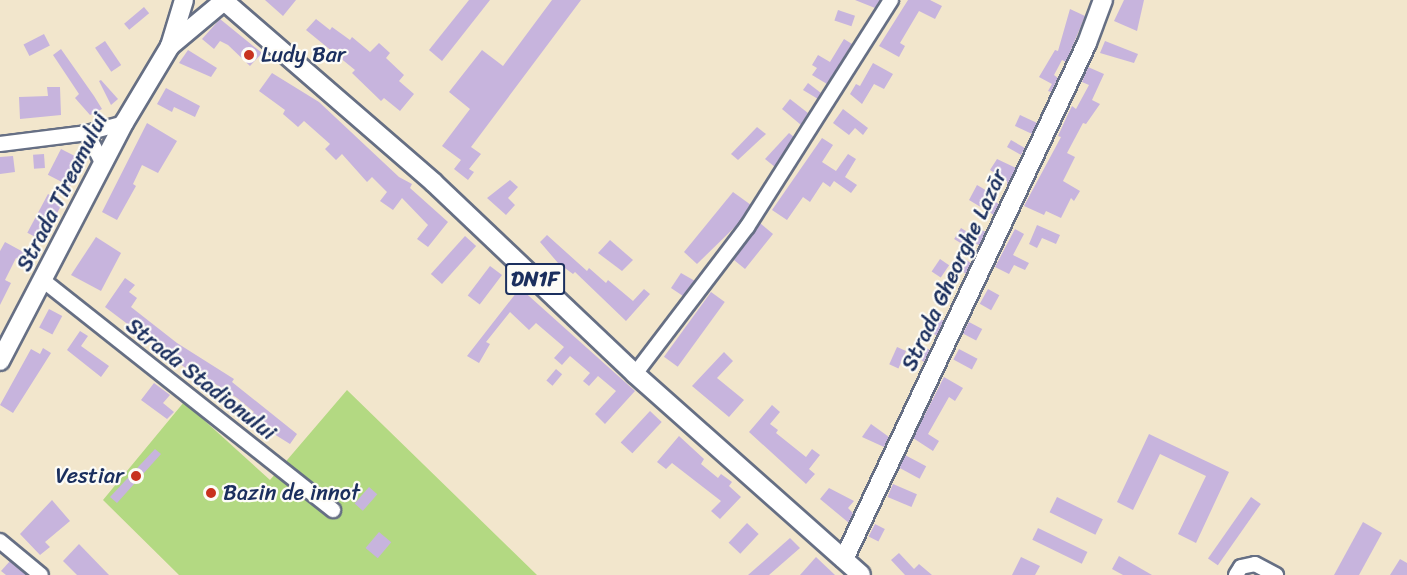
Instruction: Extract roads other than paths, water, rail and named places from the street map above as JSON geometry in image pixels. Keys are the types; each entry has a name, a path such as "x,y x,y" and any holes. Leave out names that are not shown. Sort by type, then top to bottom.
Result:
{"main road":[{"name":"Strada Tireamului","path":"0,361 44,281 124,123 170,46 184,0"},
{"name":"Strada Tireamului","path":"170,46 224,0"},
{"name":"DN1F","path":"224,0 434,183 635,374 861,575"},
{"name":"Strada Gheorghe Lazăr","path":"844,559 1088,43 1103,0"}],"street":[{"path":"635,374 747,227 891,0"},
{"path":"0,144 87,133 124,123"},
{"path":"87,133 103,164"},
{"name":"Strada Stadionului","path":"44,281 333,510"},
{"path":"0,541 41,575"},
{"path":"1236,575 1241,567 1255,564 1276,575"}],"place":[{"name":"Ludy Bar","path":"249,55"},
{"name":"Vestiar","path":"136,476"},
{"name":"Bazin de innot","path":"211,493"}]}
